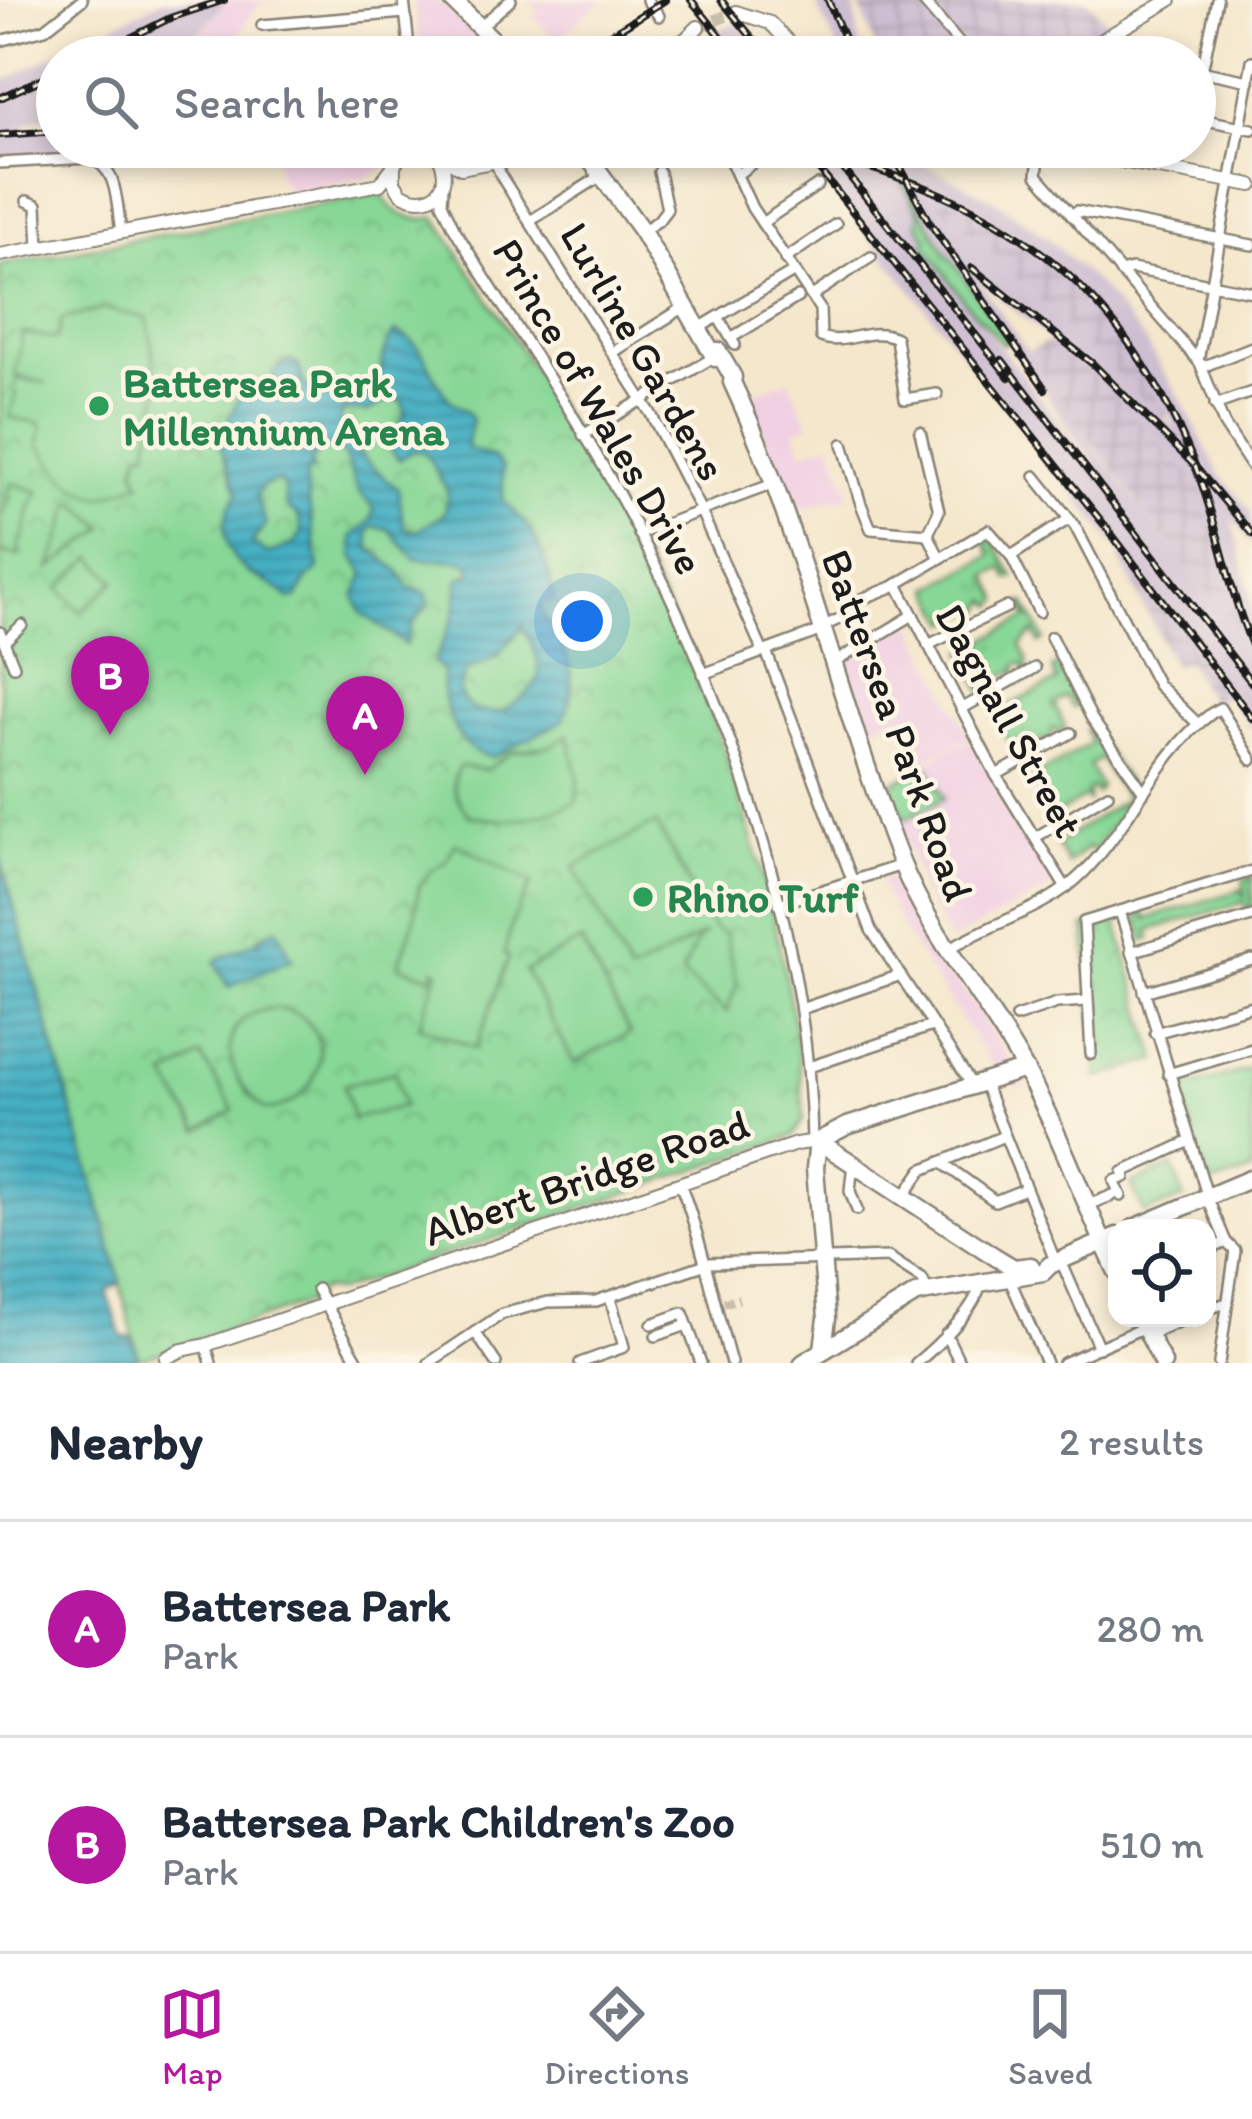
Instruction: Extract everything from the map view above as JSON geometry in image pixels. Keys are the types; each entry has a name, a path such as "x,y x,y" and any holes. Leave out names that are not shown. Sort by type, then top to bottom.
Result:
{"highway":[{"path":"452,0 495,36"},
{"name":"Battersea Park Road","path":"606,168 700,328 708,358 718,351 728,368 825,627 862,755 920,908 1023,1066 1086,1206 1108,1236"},
{"name":"Albert Bridge Road","path":"815,1140 1023,1066"},
{"path":"815,1140 1019,1269 1061,1261 1108,1262"},
{"name":"Prince of Wales Drive","path":"815,1140 829,1345"},
{"path":"1158,1219 1252,1178"},
{"path":"803,1363 928,1291 1043,1272 1108,1240"},
{"path":"974,1283 996,1274 999,1266 994,1256"},
{"path":"1145,1327 1162,1363"}],"main road":[{"path":"1112,36 1170,0"},
{"path":"736,12 770,23 783,36"},
{"path":"687,36 698,27"},
{"path":"380,184 394,168"},
{"path":"394,168 394,182 401,193"},
{"path":"442,168 444,183"},
{"path":"0,255 380,184 422,201 434,196 461,168"},
{"path":"1158,168 1252,185"},
{"name":"Albert Bridge Road","path":"160,1361 815,1140"}],"street":[{"path":"404,0 408,36"},
{"path":"482,26 511,0"},
{"path":"647,0 659,16"},
{"path":"922,0 953,36"},
{"path":"1207,36 1216,0"},
{"path":"0,41 45,28 80,3"},
{"path":"262,25 405,13"},
{"path":"1200,364 1246,128 1252,61"},
{"path":"1216,74 1250,81"},
{"path":"1216,122 1246,128"},
{"path":"0,163 36,161"},
{"path":"107,168 121,231"},
{"name":"Lurline Gardens","path":"499,168 641,399 700,512 765,651 871,930 932,1026 981,1081 1025,1190 1099,1348"},
{"path":"530,221 594,168"},
{"path":"733,168 762,223 820,309 821,337 846,340 885,332 896,338 905,400 937,394"},
{"path":"738,174 746,168"},
{"path":"1038,168 1036,176 1200,364 1215,405 1252,467"},
{"path":"642,231 667,209 659,172"},
{"name":"Prince of Wales Drive","path":"444,183 443,206 454,228 639,534 703,674 778,904 801,1009 816,1114 815,1140"},
{"path":"762,223 818,184"},
{"path":"27,201 37,206 39,248"},
{"name":"Prince of Wales Drive","path":"422,201 436,207 454,228"},
{"path":"1070,215 1076,211 1252,244"},
{"path":"785,259 836,224"},
{"path":"812,296 871,256"},
{"path":"1120,272 1132,269 1252,292"},
{"path":"700,328 794,271"},
{"path":"718,317 733,342 794,299 779,283"},
{"path":"612,353 686,306"},
{"path":"1200,364 1252,347"},
{"path":"583,435 708,358"},
{"path":"1215,405 1252,392"},
{"path":"920,432 939,511 928,534"},
{"path":"843,444 868,526 874,531 928,534"},
{"path":"1041,477 1069,519 1151,674 1198,724"},
{"path":"639,534 773,484"},
{"path":"1011,556 1069,519"},
{"path":"703,674 852,614 854,602 898,584 984,531 991,532 1011,556 1039,612"},
{"path":"928,534 939,557"},
{"name":"Dagnall Street","path":"898,584 996,775 1066,888"},
{"path":"928,645 1007,607"},
{"path":"835,662 914,615"},
{"path":"14,666 3,636 22,625"},
{"path":"1051,637 1096,726 1144,792"},
{"path":"961,709 1035,668"},
{"path":"947,950 1066,888 1096,859 1198,724 1220,708 1252,760"},
{"path":"996,775 1071,733"},
{"path":"1036,837 1108,794"},
{"path":"778,904 902,865"},
{"path":"1091,1054 1081,925 1252,871"},
{"path":"1159,885 1162,898"},
{"path":"1120,911 1188,1142 1209,1200 1235,1251 1219,1363"},
{"path":"1131,952 1252,916"},
{"path":"1144,992 1252,961"},
{"path":"801,1009 898,976"},
{"path":"1016,1017 1058,1003 1087,1001"},
{"path":"1155,1033 1252,1006"},
{"path":"809,1067 932,1026"},
{"path":"1168,1074 1252,1048"},
{"path":"904,1196 922,1170 1004,1136"},
{"path":"1086,1206 1117,1195 1114,1181 1125,1177 1123,1172 1188,1142"},
{"path":"941,1162 995,1201 1025,1190"},
{"path":"853,1163 850,1191 857,1210"},
{"path":"680,1183 720,1305 731,1363"},
{"path":"1216,1247 1228,1242"},
{"path":"428,1363 502,1314 540,1304 594,1302 704,1265 889,1256 922,1279 928,1291"},
{"path":"1010,1280 1046,1363"},
{"path":"916,1363 979,1295 974,1283"},
{"path":"580,1363 624,1347 610,1297"},
{"path":"1216,1306 1227,1303"},
{"path":"326,1304 359,1363"},
{"path":"654,1330 683,1313 701,1363"},
{"path":"1063,1363 1145,1327"},
{"path":"475,1331 496,1363"},
{"path":"946,1334 960,1363"},
{"path":"206,1345 211,1363"}],"shaded area":[{"path":"163,0 227,0 197,36 92,36"},
{"path":"228,0 293,0 260,3 237,36 198,36"},
{"path":"414,0 436,0 479,36 418,36"},
{"path":"529,0 602,0 562,36 551,36 534,17 539,13"},
{"path":"814,0 854,0 858,36 832,36"},
{"path":"857,0 1087,0 1113,27 1083,36 872,36"},
{"path":"743,21 756,36 706,36"},
{"path":"36,65 36,120 18,128 36,128 36,157 0,159 0,83"},
{"path":"277,168 381,168 366,178 289,191"},
{"path":"814,168 932,168 997,202 1045,236 1101,288 1142,337 1219,473 1252,513 1252,544 1232,518 1252,602 1252,731 1214,670","holes":["904,179 941,245 1091,463 966,303 917,223 921,216","934,192 992,220 1090,300 1142,365 1177,430 932,196","978,280 1100,381 1201,486 1242,633 1101,457"]},
{"path":"934,191 992,220 1090,300 1142,365 1168,416 1164,418 973,233 944,212"},
{"path":"1048,341 1100,380 1202,486 1244,638 1056,396 1028,352"},
{"path":"789,380 809,425 795,430 802,452 831,443 850,496 791,511 750,395"},
{"path":"1123,555 1215,670 1228,694 1212,706 1187,660 1174,666 1119,558"},
{"path":"913,625 969,736 922,761 899,717 863,730 860,705 845,664"},
{"path":"970,738 1058,884 950,941 923,892 886,784"},
{"path":"898,875 925,932 1027,1086 1018,1089 1007,1063 993,1067 904,932 879,880"}],"green space":[{"path":"899,177 1009,341 1003,344 966,303 924,244 927,239 917,223 920,215"},
{"path":"381,193 404,215 436,217 573,431 651,573 714,723 764,882 783,962 804,1119 793,1136 336,1292 325,1289 308,1302 144,1358 138,1355 0,858 0,265"},
{"name":"Battersea Park Millennium Arena","path":"105,309 147,318 159,389 147,452 140,451 135,469 141,483 102,497 81,489 58,470 39,444 39,423 9,417 17,378 47,383 15,376 23,333 57,339 62,319"},
{"path":"12,483 39,492 18,556 0,551 0,518"},
{"path":"72,503 105,528 50,569"},
{"path":"983,539 993,540 1014,577 1009,579 1003,568 988,576 1000,600 995,606 988,600 982,614 978,608 949,623 931,588 992,555"},
{"path":"93,557 115,581 81,612 59,588"},
{"path":"1025,602 1044,640 1039,643 1034,632 1021,645 1027,670 1021,663 1016,665 1016,677 1014,670 985,686 983,693 963,652 1028,617 1021,604"},
{"path":"1058,665 1078,705 1073,708 1066,697 1054,704 1065,727 1059,734 1051,730 1053,737 1048,742 1045,738 1016,755 994,714 1057,681 1052,668"},
{"path":"1090,728 1135,793 1093,852 1088,847 1068,864 1057,844 1126,799 1100,758 1089,766 1100,787 1096,793 1088,790 1088,802 1087,796 1059,813 1057,821 1032,778 1091,743 1086,730"},
{"path":"568,735 579,781 576,802 523,818 468,815 454,785 460,766 487,770 511,752 551,746"},
{"path":"927,765 945,798 906,819 888,786"},
{"name":"Rhino Turf","path":"656,823 713,928 725,934 737,985 726,1012 682,974 705,933 630,974 574,867"},
{"path":"455,843 532,883 512,923 504,954 509,957 476,1048 419,1026 439,971 435,969 432,977 399,966 415,917 419,886 446,862"},
{"path":"1252,876 1252,910 1244,902 1149,930 1151,939 1144,941 1136,912 1142,910 1146,919 1241,890 1244,895 1244,879"},
{"path":"1115,918 1157,1060 1098,1078 1085,927"},
{"path":"581,941 630,1033 574,1063 525,971"},
{"path":"274,1008 297,1014 311,1026 319,1060 303,1093 286,1105 266,1110 241,1083 230,1052 239,1024"},
{"path":"201,1056 234,1110 199,1131 166,1077"},
{"path":"1252,1068 1252,1171 1210,1185 1179,1090"},
{"path":"395,1072 404,1106 353,1119 344,1085"},
{"path":"1173,1166 1184,1198 1144,1213 1131,1184"}],"water":[{"path":"396,332 408,338 423,354 443,392 468,413 467,448 494,458 503,468 503,501 532,533 548,570 554,599 542,602 540,612 569,663 569,706 563,721 493,757 480,754 460,737 447,711 443,671 434,663 455,612 459,579 472,568 463,561 415,559 389,529 374,526 369,530 370,548 398,570 409,587 426,593 429,604 412,624 406,645 361,612 355,596 365,574 354,556 352,537 371,520 374,508 358,491 344,454 331,448 318,450 311,462 313,471 310,468 305,477 319,568 297,598 289,599 239,564 225,534 227,513 238,494 218,439 240,396 265,390 277,368 290,360 299,366 304,384 312,391 374,382","holes":["389,399 402,400 405,413 398,431 383,439 399,460 412,451 425,452 448,492 445,513 416,532 404,527 398,489 364,459 339,421 344,410 368,412","278,480 284,487 286,507 298,516 302,532 294,544 268,554 252,543 266,524 256,495 264,485","522,626 537,657 538,678 502,712 476,710 459,691 466,671 498,656"]},
{"path":"0,858 121,1282 107,1291 122,1337 131,1337 139,1363 0,1363"},
{"path":"277,928 292,959 228,987 215,961 257,941 261,944 257,938"}],"tunnel":[{"path":"698,27 736,12"},
{"path":"724,1303 739,1299"}],"railway":[{"path":"134,36 224,0"},
{"path":"608,36 665,0"},
{"path":"691,0 721,36"},
{"path":"721,0 751,36"},
{"path":"828,0 843,36"},
{"path":"0,98 36,82"},
{"path":"0,135 36,132"},
{"path":"818,168 1106,527 1252,718"},
{"path":"843,168 1009,377"},
{"path":"870,168 984,215 1037,249 1084,290 1125,338 1162,396 1194,463 1252,645"},
{"path":"901,168 928,220 1045,389"},
{"path":"972,268 1093,364 1193,464 1252,534"},
{"path":"1002,360 1252,683"}],"place":[{"name":"Battersea Park Millennium Arena","path":"99,406"},
{"name":"Battersea Park Children's Zoo","path":"110,735"},
{"name":"Battersea Park","path":"365,775"},
{"name":"Rhino Turf","path":"643,897"}]}
